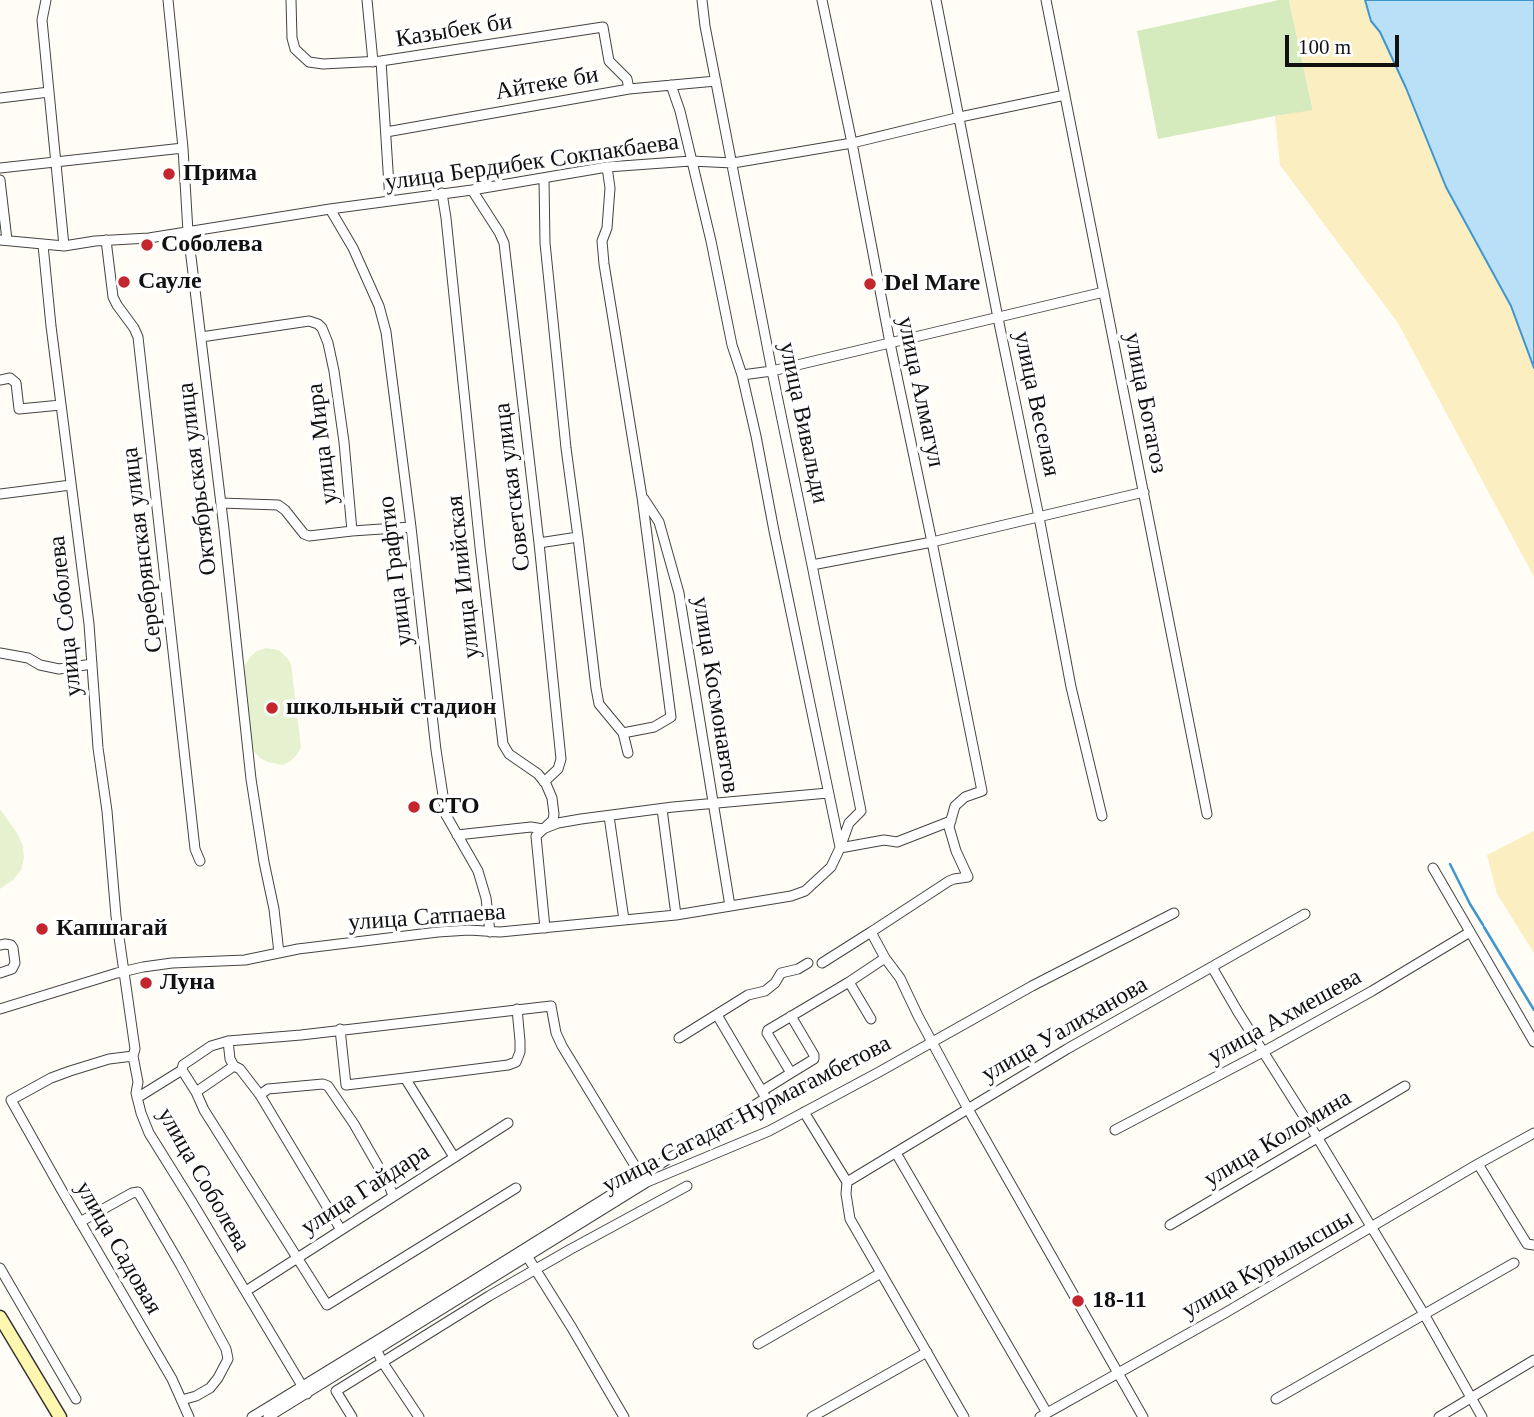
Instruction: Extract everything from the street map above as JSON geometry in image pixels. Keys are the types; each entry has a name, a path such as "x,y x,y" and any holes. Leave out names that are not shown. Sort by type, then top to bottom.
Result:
{"main road":[{"path":"0,1317 58,1414"}],"street":[{"path":"46,0 42,20 64,246"},
{"name":"Октябрьская улица","path":"168,0 183,148 188,232 251,779 279,953"},
{"name":"Казыбек би","path":"291,0 295,49 309,62 323,64 377,61 603,27 609,61 627,79 629,89"},
{"path":"366,0 386,132 390,201"},
{"name":"улица Вивальди","path":"702,0 772,371 861,811 849,823 840,848"},
{"name":"улица Алмагул","path":"822,0 982,791 965,797 955,806 951,821"},
{"name":"улица Веселая","path":"936,0 1071,687 1102,816"},
{"name":"улица Ботагоз","path":"1046,0 1206,814"},
{"name":"Айтеке би","path":"386,132 629,89 716,81"},
{"path":"671,85 680,111 732,345 756,436 840,848 884,840 897,842 951,821"},
{"path":"0,98 49,92"},
{"name":"улица Бердибек Сокпакбаева","path":"4,240 64,246 149,238 544,179 607,167 691,161 733,163 852,143 1065,95"},
{"path":"0,168 183,148"},
{"name":"улица Космонавтов","path":"607,167 610,188 607,228 603,242 604,264 642,497 671,717 654,727 623,733"},
{"path":"544,179 544,243 594,675 599,704 623,733 628,753"},
{"path":"0,180 4,240"},
{"name":"Советская улица","path":"472,190 504,243 561,759 558,769 544,782"},
{"name":"улица Илийская","path":"442,193 503,744 509,754 531,768 544,782"},
{"name":"улица Графтио","path":"330,209 354,248 379,306 386,331 446,814 478,872 486,898 491,932"},
{"name":"Серебрянская улица","path":"106,240 113,297 138,337 195,849 200,861"},
{"name":"улица Соболева","path":"43,245 92,664 98,748 107,811 116,916 138,1082 137,1098 149,1133 305,1390"},
{"path":"742,375 772,371 1104,292"},
{"name":"улица Мира","path":"201,337 309,321 322,328 334,371 352,531"},
{"path":"0,380 10,378 16,383 19,409 61,405"},
{"path":"0,494 71,485"},
{"path":"812,565 932,542 1143,492"},
{"name":"улица Космонавтов","path":"642,497 659,522 679,593 730,906"},
{"path":"221,503 278,505 304,534 309,536 411,527"},
{"path":"539,543 578,537"},
{"path":"0,653 59,668 92,664"},
{"path":"544,782 552,798 554,814 553,820 537,836 545,928"},
{"path":"457,835 543,829 558,823 662,809 828,793"},
{"path":"662,809 676,915"},
{"path":"609,816 624,920"},
{"path":"822,962 949,881 968,877 956,851 949,827 951,821"},
{"name":"улица Сатпаева","path":"0,1009 172,963 244,960 326,946 438,932 491,932 676,915 791,896 806,891 831,867 840,848"},
{"path":"1433,868 1534,1042"},
{"name":"улица Сагадат Нурмагамбетова","path":"268,1417 305,1390 377,1351 643,1179 746,1142 1032,986 1174,913"},
{"name":"улица Уалиханова","path":"847,1182 1066,1049 1305,914"},
{"path":"871,932 900,978 968,1109 1143,1417"},
{"name":"улица Ахмешева","path":"1115,1130 1263,1052 1470,932"},
{"path":"0,945 11,945 15,963 12,969 0,973"},
{"path":"791,1073 768,1030 885,958"},
{"path":"679,1038 748,995 765,991 775,983 781,973 798,969 808,963"},
{"path":"1212,967 1424,1314 1482,1417"},
{"path":"849,982 871,1019"},
{"path":"137,1098 182,1070 183,1065 211,1046 228,1041 551,1006 556,1033 562,1046 643,1179"},
{"path":"340,1029 346,1085 405,1079 516,1062 520,1052 517,1009"},
{"path":"252,1417 305,1390 409,1322 643,1179 766,1098 717,1015"},
{"path":"762,1091 814,1059 791,1016"},
{"path":"228,1041 230,1059 234,1066 260,1095 341,1230"},
{"name":"улица Садовая","path":"134,1052 51,1078 11,1100 172,1379 189,1417"},
{"path":"197,1092 234,1066"},
{"path":"182,1070 197,1092 204,1110 327,1305 516,1188"},
{"path":"405,1079 454,1157"},
{"path":"260,1095 268,1089 323,1084 328,1086 360,1134 393,1196"},
{"name":"улица Коломина","path":"1170,1225 1405,1086"},
{"path":"804,1112 847,1182 850,1219 964,1417"},
{"name":"улица Гайдара","path":"246,1291 508,1123"},
{"name":"улица Курылысшы","path":"1043,1415 1225,1313 1534,1133"},
{"path":"896,1153 1043,1415"},
{"path":"1478,1164 1527,1244 1534,1245"},
{"path":"352,1417 336,1391 489,1296 687,1186"},
{"path":"80,1222 138,1192 181,1266 226,1349 228,1359 209,1388 182,1400"},
{"path":"527,1256 624,1417"},
{"path":"1276,1399 1514,1263"},
{"path":"0,1268 76,1399"},
{"path":"758,1344 881,1273"},
{"path":"377,1351 419,1417"},
{"path":"812,1417 927,1352"},
{"path":"1438,1417 1534,1360"}],"green space":[{"path":"1289,0 1313,111 1158,139 1137,31"},
{"name":"школьный стадион","path":"266,648 279,650 291,664 301,747 296,756 282,765 260,758 251,748 243,675 250,657"},
{"path":"0,809 17,833 23,846 24,858 21,870 0,889"}],"sand":[{"path":"1289,0 1365,0 1371,21 1380,32 1446,187 1511,306 1534,368 1534,577 1398,323 1280,165 1275,116 1313,110"},
{"path":"1534,831 1534,953 1497,894 1487,855"}],"water":[{"path":"1365,0 1534,0 1534,368 1511,306 1446,187 1406,88 1380,32 1371,21"}],"waterway":[{"path":"1450,864 1483,925"},
{"path":"1484,927 1534,1010"}],"place":[{"name":"Прима","path":"169,174"},
{"name":"Соболева","path":"147,245"},
{"name":"Сауле","path":"124,282"},
{"name":"Del Mare","path":"870,284"},
{"name":"школьный стадион","path":"272,708"},
{"name":"СТО","path":"414,807"},
{"name":"Капшагай","path":"42,929"},
{"name":"Луна","path":"146,983"},
{"name":"18-11","path":"1078,1301"}]}
